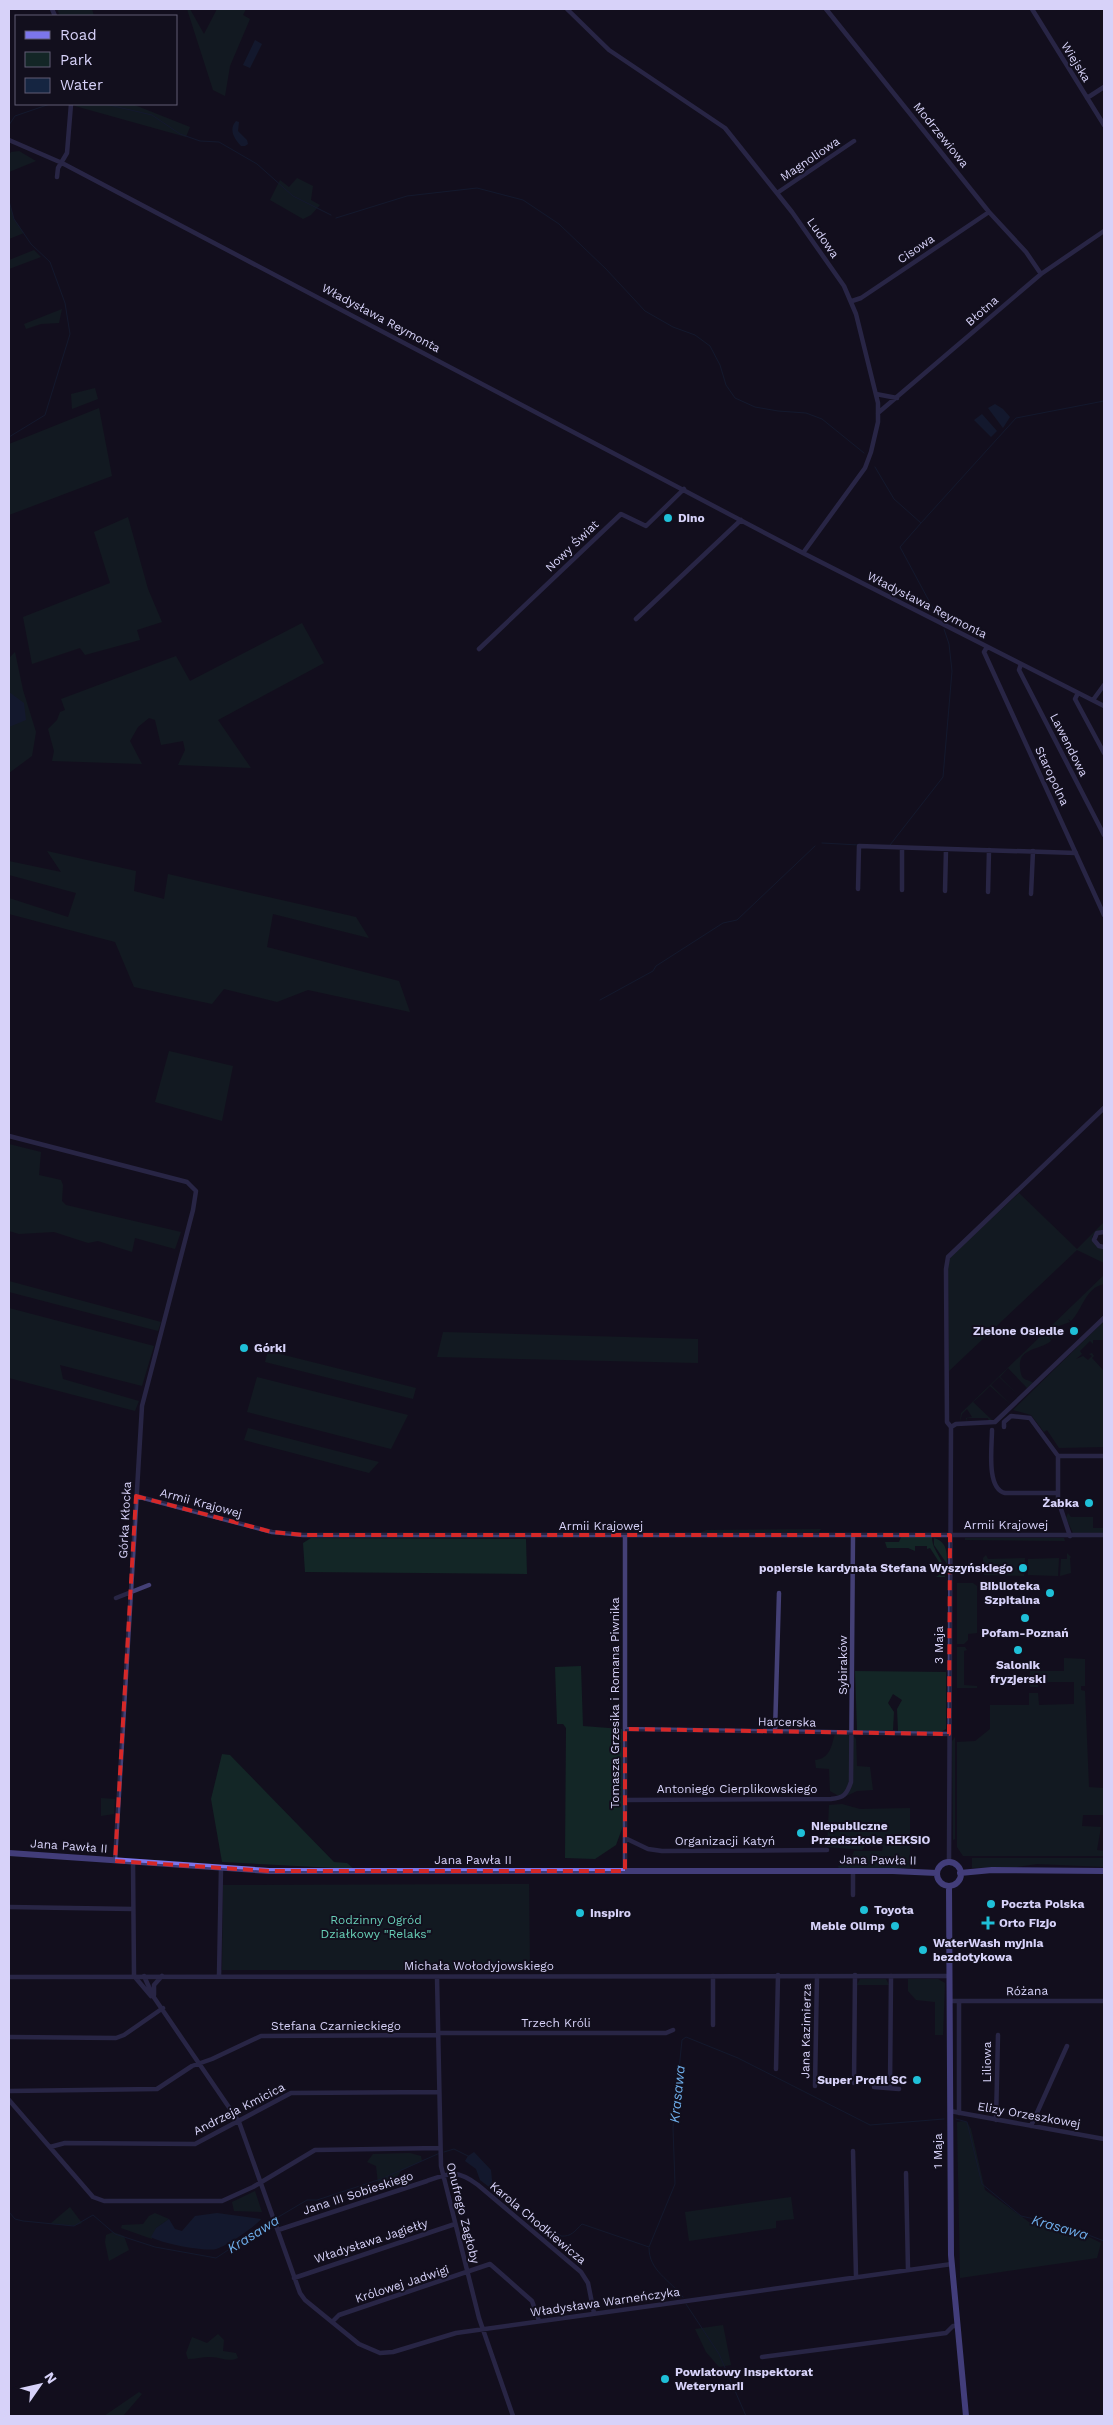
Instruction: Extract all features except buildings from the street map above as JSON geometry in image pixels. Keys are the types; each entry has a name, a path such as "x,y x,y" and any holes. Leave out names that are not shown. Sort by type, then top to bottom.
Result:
{"main road":[{"name":"Jana Pawła II","path":"9,1853 221,1868 301,1871 853,1871 937,1873"},
{"path":"949,1862 955,1864 960,1873 957,1882 949,1886 940,1882 937,1873 940,1866 949,1862"},
{"path":"960,1873 992,1870 1104,1871"},
{"name":"1 Maja","path":"949,1886 952,2264 956,2326 966,2416"}],"street":[{"name":"Ludowa","path":"567,9 609,50 724,128 777,193 833,269 852,301 876,394 878,413 871,452 865,468 803,553"},
{"name":"Modrzewiowa","path":"826,9 990,212 1026,252 1041,274"},
{"name":"Wiejska","path":"1032,9 1104,125"},
{"path":"1088,98 1104,87"},
{"path":"58,177 58,168 62,164 66,153 71,105"},
{"name":"Władysława Reymonta","path":"9,140 62,164 803,553 1104,706"},
{"name":"Magnoliowa","path":"777,193 854,141"},
{"name":"Cisowa","path":"852,301 861,298 990,212"},
{"name":"Błotna","path":"878,413 1041,274 1104,231"},
{"path":"876,394 897,398"},
{"name":"Nowy Świat","path":"479,648 621,514 646,526 684,490"},
{"path":"636,619 741,520"},
{"name":"Staropolna","path":"987,647 984,652 1104,915"},
{"name":"Lawendowa","path":"1022,664 1019,670 1104,835"},
{"path":"1093,700 1104,685"},
{"path":"1078,693 1075,699 1104,754"},
{"path":"858,888 859,846 1076,852"},
{"path":"902,848 902,890"},
{"path":"945,891 946,849"},
{"path":"988,892 989,850"},
{"path":"1031,894 1032,851"},
{"name":"3 Maja","path":"949,1862 951,1427 947,1422 946,1269 948,1257 1104,1108"},
{"name":"Górka Kłocka","path":"9,1136 187,1182 194,1188 197,1195 142,1406 115,1861"},
{"path":"1104,1232 1097,1233 1094,1240 1097,1245 1104,1247"},
{"path":"951,1427 956,1424 996,1422 1104,1318"},
{"path":"1004,1427 1004,1422 1011,1416 1030,1418 1058,1456 1104,1456"},
{"path":"992,1430 992,1481 997,1490 1005,1493 1057,1493"},
{"name":"Armii Krajowej","path":"1058,1456 1058,1503 1070,1536"},
{"name":"Armii Krajowej","path":"136,1496 272,1532 303,1536 1104,1536"},
{"name":"Sybiraków","path":"846,1794 851,1782 853,1535"},
{"name":"Tomasza Grzesika i Romana Piwnika","path":"625,1536 625,1871"},
{"path":"116,1598 131,1590 149,1585"},
{"path":"775,1732 779,1593"},
{"name":"Harcerska","path":"624,1728 852,1734 949,1734"},
{"name":"Antoniego Cierplikowskiego","path":"626,1800 840,1799 846,1794"},
{"name":"Organizacji Katyń","path":"625,1838 648,1849 662,1851 827,1850"},
{"path":"133,1862 134,1976 135,1980 156,2000"},
{"path":"219,1976 221,1868"},
{"path":"852,1895 853,1871"},
{"path":"9,1907 133,1909"},
{"path":"144,1976 147,1986 156,2000"},
{"path":"156,2000 153,1988 156,1982 163,1976"},
{"path":"713,1976 713,2025"},
{"path":"776,2070 778,1976"},
{"name":"Jana Kazimierza","path":"815,2086 817,1976"},
{"path":"854,2083 855,1976"},
{"path":"890,2088 891,1976"},
{"name":"Michała Wołodyjowskiego","path":"9,1977 949,1976"},
{"name":"Onufrego Zagłoby","path":"437,1977 440,2151 443,2174 482,2329 512,2416"},
{"name":"Władysława Warneńczyka","path":"156,2000 239,2122 294,2278 305,2300 359,2344 380,2353 393,2352 445,2335 482,2329 952,2264"},
{"name":"Różana","path":"950,2001 1104,2001"},
{"path":"959,2001 959,2113"},
{"path":"9,2037 116,2038 128,2033 163,2008"},
{"name":"Trzech Króli","path":"438,2034 666,2033 673,2030"},
{"name":"Stefana Czarnieckiego","path":"9,2091 148,2091 165,2085 199,2063 212,2059 253,2038 261,2036 438,2034"},
{"name":"Liliowa","path":"996,2120 998,2035"},
{"path":"1031,2126 1067,2046"},
{"path":"874,2087 899,2088"},
{"name":"Andrzeja Kmicica","path":"50,2147 65,2144 190,2144 239,2122 291,2093 439,2092"},
{"path":"9,2100 93,2198 104,2201 222,2201 261,2182 315,2150 440,2151"},
{"name":"Elizy Orzeszkowej","path":"950,2112 1104,2139"},
{"path":"853,2151 856,2276"},
{"name":"Jana III Sobieskiego","path":"278,2230 443,2174"},
{"name":"Karola Chodkiewicza","path":"443,2174 463,2176 473,2182 581,2272 588,2283 594,2313"},
{"path":"906,2174 908,2270"},
{"name":"Władysława Jagiełły","path":"294,2278 455,2224"},
{"name":"Królowej Jadwigi","path":"332,2321 339,2315 492,2264 532,2301 539,2321"},
{"path":"762,2357 946,2334 952,2326 956,2326"}],"highlighted area":[{"path":"136,1496 272,1532 303,1535 950,1535 949,1734 625,1729 625,1871 269,1871 115,1861"}],"green space":[{"path":"57,9 92,9 94,15 60,15"},
{"path":"187,9 190,9 204,34 217,9 246,9 243,15 250,19 230,66 225,96 213,90"},
{"path":"135,105 190,127 186,137 75,106"},
{"path":"19,151 36,161 9,172 9,155 11,152"},
{"path":"297,178 313,186 311,200 320,205 311,215 303,219 270,200 280,180 289,187"},
{"path":"9,201 14,219 24,233 9,239"},
{"path":"34,250 41,257 9,269 9,260"},
{"path":"62,309 59,323 41,324 26,329 24,324"},
{"path":"95,388 98,399 72,409 71,394"},
{"path":"99,408 112,476 9,515 9,444"},
{"path":"128,517 148,589 162,622 137,630 140,640 85,655 80,648 32,664 23,617 110,583 94,532"},
{"path":"302,623 324,663 218,720 251,768 178,765 185,750 183,741 161,745 155,720 149,718 138,727 130,741 142,764 52,761 54,751 48,729 57,720 60,712 65,710 61,699 176,656 190,681"},
{"path":"15,652 23,690 36,732 32,756 9,773 9,658"},
{"path":"47,851 136,871 134,891 164,899 168,874 356,917 369,938 273,914 267,947 399,981 410,1012 308,990 277,1002 224,989 212,1004 134,987 115,942 9,914 9,898 68,917 76,893 9,875 9,861 61,872"},
{"path":"169,1051 233,1066 222,1121 155,1102"},
{"path":"9,1144 41,1152 39,1175 61,1180 63,1185 62,1201 66,1205 181,1232 175,1249 135,1238 132,1252 98,1241 88,1243 54,1232 19,1234 9,1231"},
{"path":"1019,1193 1077,1249 1104,1222 1104,1230 1097,1231 1092,1237 1096,1246 1104,1249 1104,1263 1077,1250 949,1371 948,1267 950,1257"},
{"path":"1104,1275 1104,1284 1088,1294 1071,1321 1068,1319 1070,1322 1056,1327 1052,1339 1049,1337 1051,1341 1022,1356 1020,1371 1022,1376 1033,1383 1025,1390 1027,1388 1008,1368 1000,1377 1019,1396 999,1377 991,1385 1010,1404 990,1386 973,1402 993,1421 989,1422 988,1418 967,1418 966,1422 966,1418 972,1417 967,1409 962,1414 960,1422 961,1413"},
{"path":"9,1281 161,1322 158,1331 9,1292"},
{"path":"9,1308 154,1346 142,1386 60,1365 63,1379 139,1401 135,1411 9,1378"},
{"path":"1104,1321 1104,1340 1093,1340 1093,1344 1090,1341 1080,1351 1082,1354 1076,1359 1083,1356 1088,1360 1092,1356 1089,1354 1092,1353 1094,1356 1092,1358 1104,1371 1104,1447 1059,1448 1047,1430 1044,1432 1031,1415 1013,1410"},
{"path":"443,1332 698,1339 698,1363 437,1357"},
{"path":"268,1351 416,1388 413,1399 265,1362"},
{"path":"257,1377 408,1415 391,1449 247,1412"},
{"path":"248,1428 379,1462 369,1473 244,1440"},
{"path":"1068,1513 1071,1517 1093,1517 1093,1528 1104,1528 1104,1533 1073,1533 1066,1518"},
{"path":"821,1529 819,1532 700,1533 706,1530"},
{"path":"901,1537 932,1537 934,1547 943,1565 945,1577 936,1577 939,1575 939,1562 930,1548 927,1549 927,1546 915,1546 915,1551 908,1548 887,1548 885,1542 899,1542"},
{"path":"311,1538 526,1539 527,1574 305,1572 303,1543"},
{"path":"934,1538 944,1545 947,1564 934,1545"},
{"path":"965,1538 1064,1538 1065,1541 965,1540"},
{"path":"1067,1553 1071,1557 1071,1573 1060,1576 1061,1559 1067,1559"},
{"path":"986,1555 988,1559 1025,1558 1024,1576 984,1575 983,1558"},
{"path":"1059,1558 1058,1576 1028,1575 1028,1559"},
{"path":"957,1583 973,1583 977,1586 977,1633 968,1634 968,1640 964,1644 957,1644"},
{"path":"957,1647 965,1647 967,1650 964,1651 964,1685 977,1686 977,1688 957,1688"},
{"path":"1064,1658 1085,1659 1085,1686 1081,1686 1081,1690 1085,1691 1089,1787 1103,1788 1103,1815 1083,1815 1082,1826 1101,1827 1097,1850 1104,1851 1104,1856 963,1856 957,1847 957,1742 975,1741 990,1729 990,1705 1029,1705 1029,1693 1038,1693 1039,1705 1074,1704 1074,1682 1038,1682 1038,1687 1030,1687 1030,1671 1064,1671"},
{"path":"581,1666 583,1726 622,1729 623,1826 616,1845 595,1859 565,1858 566,1728 563,1724 557,1724 555,1667"},
{"path":"855,1671 946,1672 946,1729 941,1732 898,1731 897,1709 902,1700 893,1694 888,1703 894,1712 893,1730 857,1730"},
{"path":"835,1733 852,1734 856,1739 857,1766 870,1767 873,1790 857,1791 842,1798 830,1791 829,1769 816,1768 815,1760 827,1754"},
{"path":"955,1737 955,1839 953,1840 952,1741"},
{"path":"222,1754 230,1755 334,1862 347,1863 354,1869 222,1862 211,1799"},
{"path":"101,1798 115,1799 114,1814 101,1816"},
{"path":"842,1804 860,1809 910,1808 910,1868 839,1869 838,1866 850,1862 854,1851 882,1851 883,1846 865,1846 862,1850 827,1847 829,1805"},
{"path":"972,1858 1104,1858 1104,1867 1037,1864 1017,1867 972,1868"},
{"name":"Rodzinny Ogród Działkowy \"Relaks\"","path":"529,1884 530,1970 222,1970 223,1885"},
{"path":"860,1979 886,1979 889,1985 857,1985"},
{"path":"908,1979 938,1979 945,1983 943,2035 935,2035 935,2002 916,2000 908,1991"},
{"path":"957,2122 967,2122 971,2129 985,2190 1029,2222 1087,2236 1101,2243 1097,2258 960,2278"},
{"path":"410,2153 421,2156 422,2161 401,2171 397,2177 378,2183 376,2166 367,2162 373,2154"},
{"path":"255,2191 262,2212 234,2211 232,2202"},
{"path":"791,2197 794,2219 776,2221 776,2228 689,2241 685,2212"},
{"path":"70,2207 82,2223 74,2226 50,2224"},
{"path":"155,2213 169,2219 156,2228 152,2239 121,2228 122,2225 143,2224 149,2216"},
{"path":"113,2232 124,2236 129,2250 109,2261 105,2242 106,2235"},
{"path":"723,2325 731,2365 719,2367 706,2352 695,2329"},
{"path":"218,2334 224,2340 223,2351 236,2353 238,2358 231,2360 213,2357 188,2359 186,2353 192,2337 207,2343"},
{"path":"139,2392 142,2394 123,2416 104,2416"}],"water":[{"path":"255,40 262,44 250,68 243,65"},
{"path":"236,121 239,122 238,131 247,140 248,144 245,146 241,146 233,134 232,131"},
{"path":"995,404 1010,417 1003,428 988,408"},
{"path":"982,414 997,431 991,437 974,420"},
{"path":"9,692 24,703 26,720 9,727"},
{"path":"474,2152 491,2170 493,2190 480,2180 476,2169 465,2161"},
{"path":"217,2213 261,2219 253,2227 226,2245 210,2250 163,2242 151,2237 156,2228 169,2219 175,2229 182,2231 195,2216"}],"waterway":[{"path":"9,125 15,116 47,105"},
{"path":"109,105 152,115 180,134 200,141 219,142 257,164 293,196 331,215"},
{"path":"336,218 407,196 477,188 523,200 559,224 606,269 645,311 673,327 695,335 710,346 720,365 726,385 735,398 755,407 806,413 822,419 864,453"},
{"path":"9,201 14,219 31,244 50,262 65,303 70,334 45,415 9,437"},
{"path":"875,467 894,499 921,523 1016,418 1104,401"},
{"path":"921,523 900,547 935,612"},
{"path":"890,845 943,777 952,671 949,644 944,629"},
{"path":"822,843 859,845"},
{"path":"600,1000 653,971 656,966 723,923 737,920 815,846"},
{"name":"Krasawa","path":"494,2188 561,2236 570,2234 582,2224 649,2247 675,2184 673,2128 682,2040 686,2037 738,2058 870,2125 944,2119"},
{"name":"Krasawa","path":"956,2119 967,2122 982,2184 1021,2216 1065,2226 1104,2241"},
{"name":"Krasawa","path":"444,2152 454,2149 468,2156"},
{"name":"Krasawa","path":"275,2219 307,2200 317,2200 381,2179 440,2153"},
{"name":"Krasawa","path":"9,2212 15,2219 23,2221 74,2226 93,2215 115,2234 155,2247 216,2258 272,2221"},
{"path":"649,2248 652,2263 656,2269 683,2297"},
{"path":"686,2304 719,2354 746,2416"}],"place":[{"name":"Dino","path":"668,518"},
{"name":"Zielone Osiedle","path":"1074,1331"},
{"name":"Górki","path":"244,1348"},
{"name":"Żabka","path":"1089,1503"},
{"name":"popiersie kardynała Stefana Wyszyńskiego","path":"1023,1568"},
{"name":"Biblioteka Szpitalna","path":"1050,1593"},
{"name":"Pofam-Poznań","path":"1025,1618"},
{"name":"Salonik fryzjerski","path":"1018,1650"},
{"name":"Niepubliczne Przedszkole REKSIO","path":"801,1833"},
{"name":"Poczta Polska","path":"991,1904"},
{"name":"Toyota","path":"864,1910"},
{"name":"Inspiro","path":"580,1913"},
{"name":"Orto Fizjo","path":"988,1923"},
{"name":"Meble Olimp","path":"895,1926"},
{"name":"WaterWash myjnia bezdotykowa","path":"923,1950"},
{"name":"Super Profil SC","path":"917,2080"},
{"name":"Powiatowy Inspektorat Weterynarii","path":"665,2379"}]}
